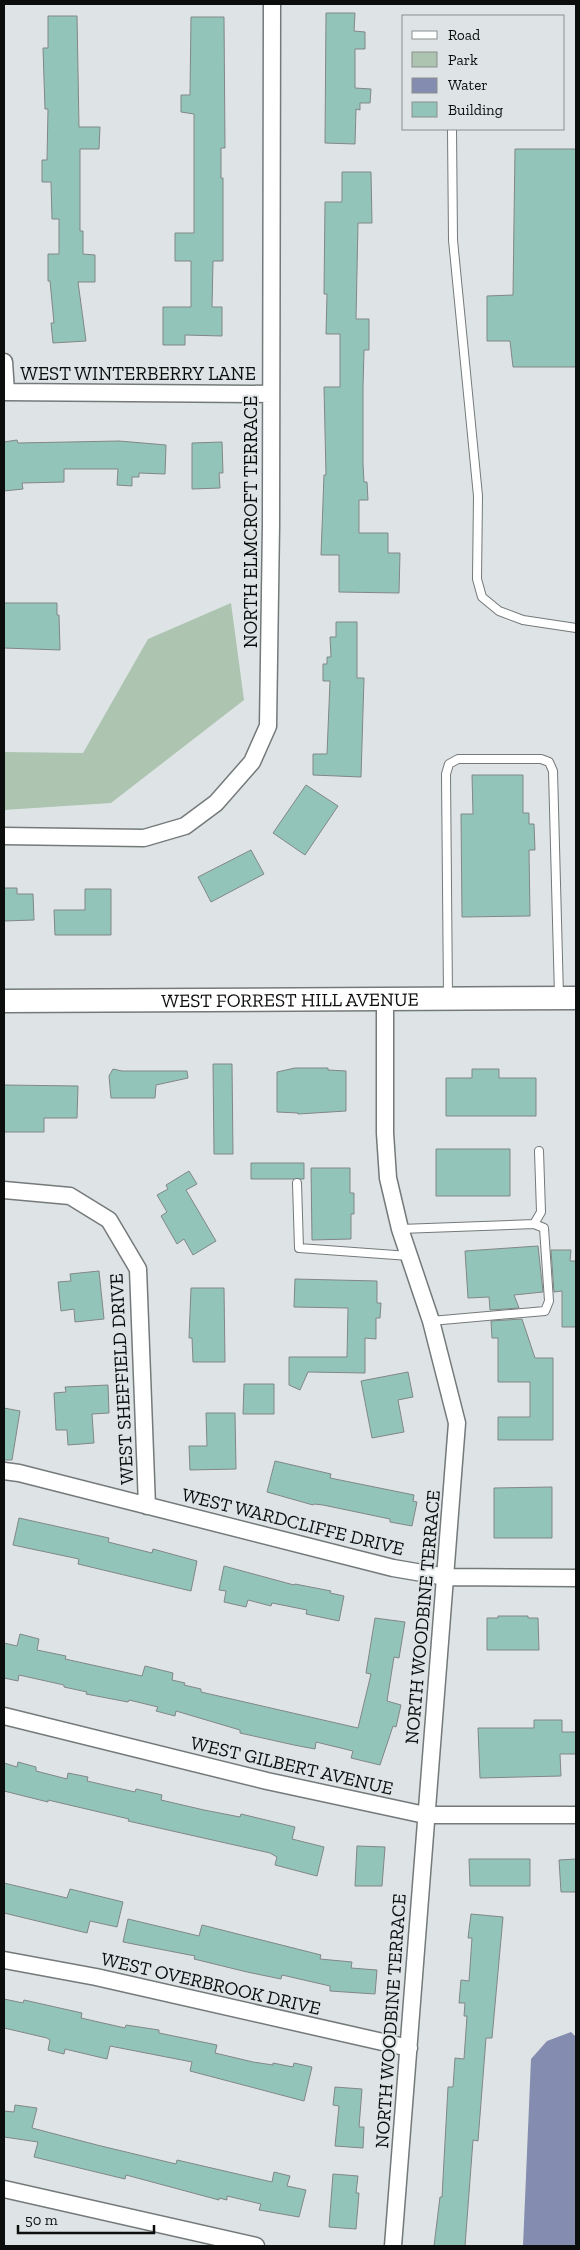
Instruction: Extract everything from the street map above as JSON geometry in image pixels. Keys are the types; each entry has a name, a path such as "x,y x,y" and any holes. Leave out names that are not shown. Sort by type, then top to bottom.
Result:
{"street":[{"name":"NORTH ELMCROFT TERRACE","path":"4,836 144,838 185,826 216,803 252,762 268,726 272,4"},
{"path":"4,362 5,392"},
{"name":"WEST WINTERBERRY LANE","path":"5,392 271,394"},
{"name":"WEST FORREST HILL AVENUE","path":"4,1001 567,998"},
{"name":"NORTH WOODBINE TERRACE","path":"385,999 385,1133 388,1178 400,1229 431,1321 457,1423 392,2246"},
{"name":"WEST SHEFFIELD DRIVE","path":"4,1190 70,1196 109,1220 138,1268 147,1506"},
{"name":"WEST WARDCLIFFE DRIVE","path":"4,1471 19,1473 393,1568 446,1576 576,1578"},
{"name":"WEST GILBERT AVENUE","path":"4,1716 258,1779 425,1815 576,1815"},
{"name":"WEST OVERBROOK DRIVE","path":"4,1960 96,1977 409,2048"},
{"path":"4,2189 256,2246"}],"lane":[{"path":"452,130 454,240 478,496 477,579 482,597 498,611 524,620 576,628"},
{"path":"448,998 446,774 449,764 458,759 541,759 549,762 553,771 567,998"},
{"path":"534,1224 541,1212 539,1151"},
{"path":"298,1183 300,1248 409,1256"},
{"path":"400,1229 534,1224 544,1228 549,1301 545,1311 431,1321"}],"green space":[{"path":"231,603 244,700 111,803 4,810 4,752 83,753 148,639"}],"water":[{"path":"571,2032 576,2037 576,2246 523,2246 531,2059 547,2041"}],"building":[{"path":"326,13 355,13 354,31 365,32 365,49 355,49 355,88 371,89 370,103 360,103 360,110 356,109 355,144 325,143"},
{"path":"48,16 77,16 79,127 100,127 99,149 80,149 80,231 83,231 83,254 95,255 95,282 78,282 86,341 53,343 51,323 54,323 50,281 48,281 48,254 59,254 59,219 52,219 51,182 42,182 42,160 47,160 48,109 45,109 43,48 48,48"},
{"path":"191,17 224,17 225,148 221,148 223,261 213,261 212,307 222,307 222,336 185,335 185,345 163,345 163,307 191,307 191,261 175,261 175,233 194,233 194,114 181,112 181,95 190,95"},
{"path":"515,149 576,149 576,367 513,367 510,341 487,341 487,296 513,295"},
{"path":"342,172 371,172 372,223 358,223 356,319 369,319 369,350 364,350 363,387 363,464 368,500 359,500 359,533 388,533 388,553 400,553 399,593 339,592 339,555 321,555 324,475 326,475 324,387 340,387 340,334 326,334 327,294 324,294 325,202 342,202"},
{"path":"17,440 18,443 119,441 166,445 165,474 139,473 139,477 132,477 132,486 117,485 118,469 64,469 64,482 22,483 23,489 4,491 4,442"},
{"path":"222,442 223,473 219,473 220,488 192,489 192,443"},
{"path":"4,603 57,603 60,650 4,648"},
{"path":"336,622 357,622 357,678 364,678 361,777 313,775 313,754 327,754 330,681 323,681 323,664 327,664 327,657 331,657 330,637 336,637"},
{"path":"472,775 523,775 523,813 529,813 529,824 534,824 535,850 529,850 530,916 462,917 461,814 473,814"},
{"path":"306,785 338,806 305,855 273,833"},
{"path":"251,850 264,874 211,902 198,877"},
{"path":"4,888 17,888 17,894 33,894 34,920 4,921"},
{"path":"85,889 111,889 111,935 55,935 54,910 85,910"},
{"path":"213,1064 232,1064 233,1154 214,1154"},
{"path":"295,1068 328,1068 328,1070 346,1071 346,1111 298,1114 277,1112 277,1072"},
{"path":"113,1069 122,1071 187,1071 188,1078 156,1085 155,1098 111,1098 109,1076"},
{"path":"472,1069 499,1069 499,1078 536,1078 536,1116 446,1116 446,1078 472,1078"},
{"path":"4,1085 78,1086 77,1118 44,1118 44,1132 4,1132"},
{"path":"436,1149 510,1149 510,1196 436,1196"},
{"path":"251,1163 304,1163 304,1179 251,1179"},
{"path":"311,1168 350,1168 350,1193 354,1193 354,1214 351,1214 351,1239 312,1240"},
{"path":"189,1171 197,1184 186,1190 216,1241 193,1255 184,1239 177,1244 161,1216 167,1212 157,1195 168,1189 166,1185"},
{"path":"538,1246 543,1292 514,1295 519,1308 490,1310 489,1297 468,1298 465,1251"},
{"path":"551,1250 571,1250 570,1261 576,1261 576,1327 562,1327 562,1291 554,1292"},
{"path":"99,1271 104,1319 75,1322 74,1309 61,1311 58,1282 71,1281 70,1274"},
{"path":"295,1279 377,1281 377,1303 381,1303 380,1318 376,1318 376,1339 365,1338 365,1373 308,1372 300,1390 289,1385 289,1357 347,1357 348,1308 294,1307"},
{"path":"191,1288 224,1288 225,1362 193,1362 192,1338 189,1338"},
{"path":"522,1319 535,1358 553,1358 553,1440 498,1440 498,1417 530,1417 530,1382 498,1382 498,1338 492,1338 491,1321"},
{"path":"408,1372 413,1397 398,1400 404,1432 372,1438 361,1381"},
{"path":"244,1384 274,1384 274,1414 243,1414"},
{"path":"108,1385 109,1413 92,1414 94,1443 68,1445 67,1430 56,1430 54,1393 66,1392 65,1387"},
{"path":"4,1408 20,1411 12,1460 4,1460"},
{"path":"206,1413 235,1413 236,1469 190,1470 189,1446 207,1446"},
{"path":"275,1461 331,1474 330,1478 414,1495 413,1501 417,1502 412,1526 390,1522 390,1519 323,1505 313,1505 267,1492"},
{"path":"552,1487 552,1538 494,1538 494,1488"},
{"path":"19,1518 109,1538 108,1542 152,1553 153,1549 197,1561 191,1591 78,1564 79,1559 13,1545"},
{"path":"224,1566 294,1585 331,1591 330,1593 344,1596 339,1621 306,1614 307,1610 272,1603 271,1606 248,1600 246,1607 224,1602 226,1591 219,1590"},
{"path":"498,1616 538,1618 539,1650 487,1650 487,1618 498,1618"},
{"path":"375,1618 405,1622 399,1658 394,1657 387,1701 401,1705 396,1727 393,1726 380,1765 351,1758 353,1751 316,1742 315,1749 294,1745 240,1733 240,1730 176,1711 175,1716 156,1711 158,1707 129,1700 128,1702 86,1694 87,1692 64,1687 64,1685 19,1675 18,1681 4,1678 4,1643 17,1646 20,1634 39,1639 37,1650 66,1656 65,1659 142,1676 145,1666 173,1673 172,1680 201,1689 201,1692 358,1728 371,1674 366,1673"},
{"path":"534,1720 562,1720 562,1732 576,1732 576,1754 560,1754 561,1776 480,1778 478,1728 534,1728"},
{"path":"18,1762 36,1767 36,1771 67,1779 68,1773 88,1777 87,1781 135,1792 136,1789 162,1795 161,1800 240,1817 241,1814 295,1827 292,1839 324,1847 317,1876 275,1865 277,1857 270,1853 4,1791 4,1763 17,1767"},
{"path":"357,1846 385,1847 382,1886 355,1886"},
{"path":"469,1859 530,1859 530,1886 470,1886"},
{"path":"576,1859 576,1892 561,1892 559,1860"},
{"path":"4,1883 67,1898 70,1889 123,1902 117,1927 90,1921 87,1933 4,1913"},
{"path":"471,1914 503,1917 492,2038 486,2038 478,2141 473,2140 465,2246 434,2246 440,2197 442,2197 448,2087 453,2087 455,2058 464,2059 467,2016 464,2016 465,2003 459,2003 461,1980 469,1981 472,1938 468,1938"},
{"path":"128,1919 199,1936 202,1925 321,1955 320,1959 352,1962 351,1968 377,1970 375,1994 330,1991 330,1986 282,1975 281,1979 247,1972 194,1959 195,1956 123,1942"},
{"path":"4,1999 23,2003 24,2000 82,2013 81,2018 125,2028 126,2025 159,2030 159,2033 217,2045 215,2053 253,2062 293,2067 294,2063 312,2067 304,2101 190,2071 192,2062 110,2046 107,2059 65,2049 64,2054 48,2050 50,2040 47,2038 4,2028"},
{"path":"335,2087 362,2089 359,2127 364,2127 363,2148 335,2146 339,2106 333,2105"},
{"path":"15,2105 37,2108 32,2128 97,2145 176,2164 177,2160 272,2182 274,2172 290,2176 287,2186 306,2190 299,2217 259,2210 261,2204 227,2196 227,2200 219,2198 219,2200 126,2175 125,2179 34,2157 38,2142 4,2137 4,2111 14,2112"},
{"path":"333,2174 358,2176 356,2193 359,2193 356,2229 329,2227"}]}
